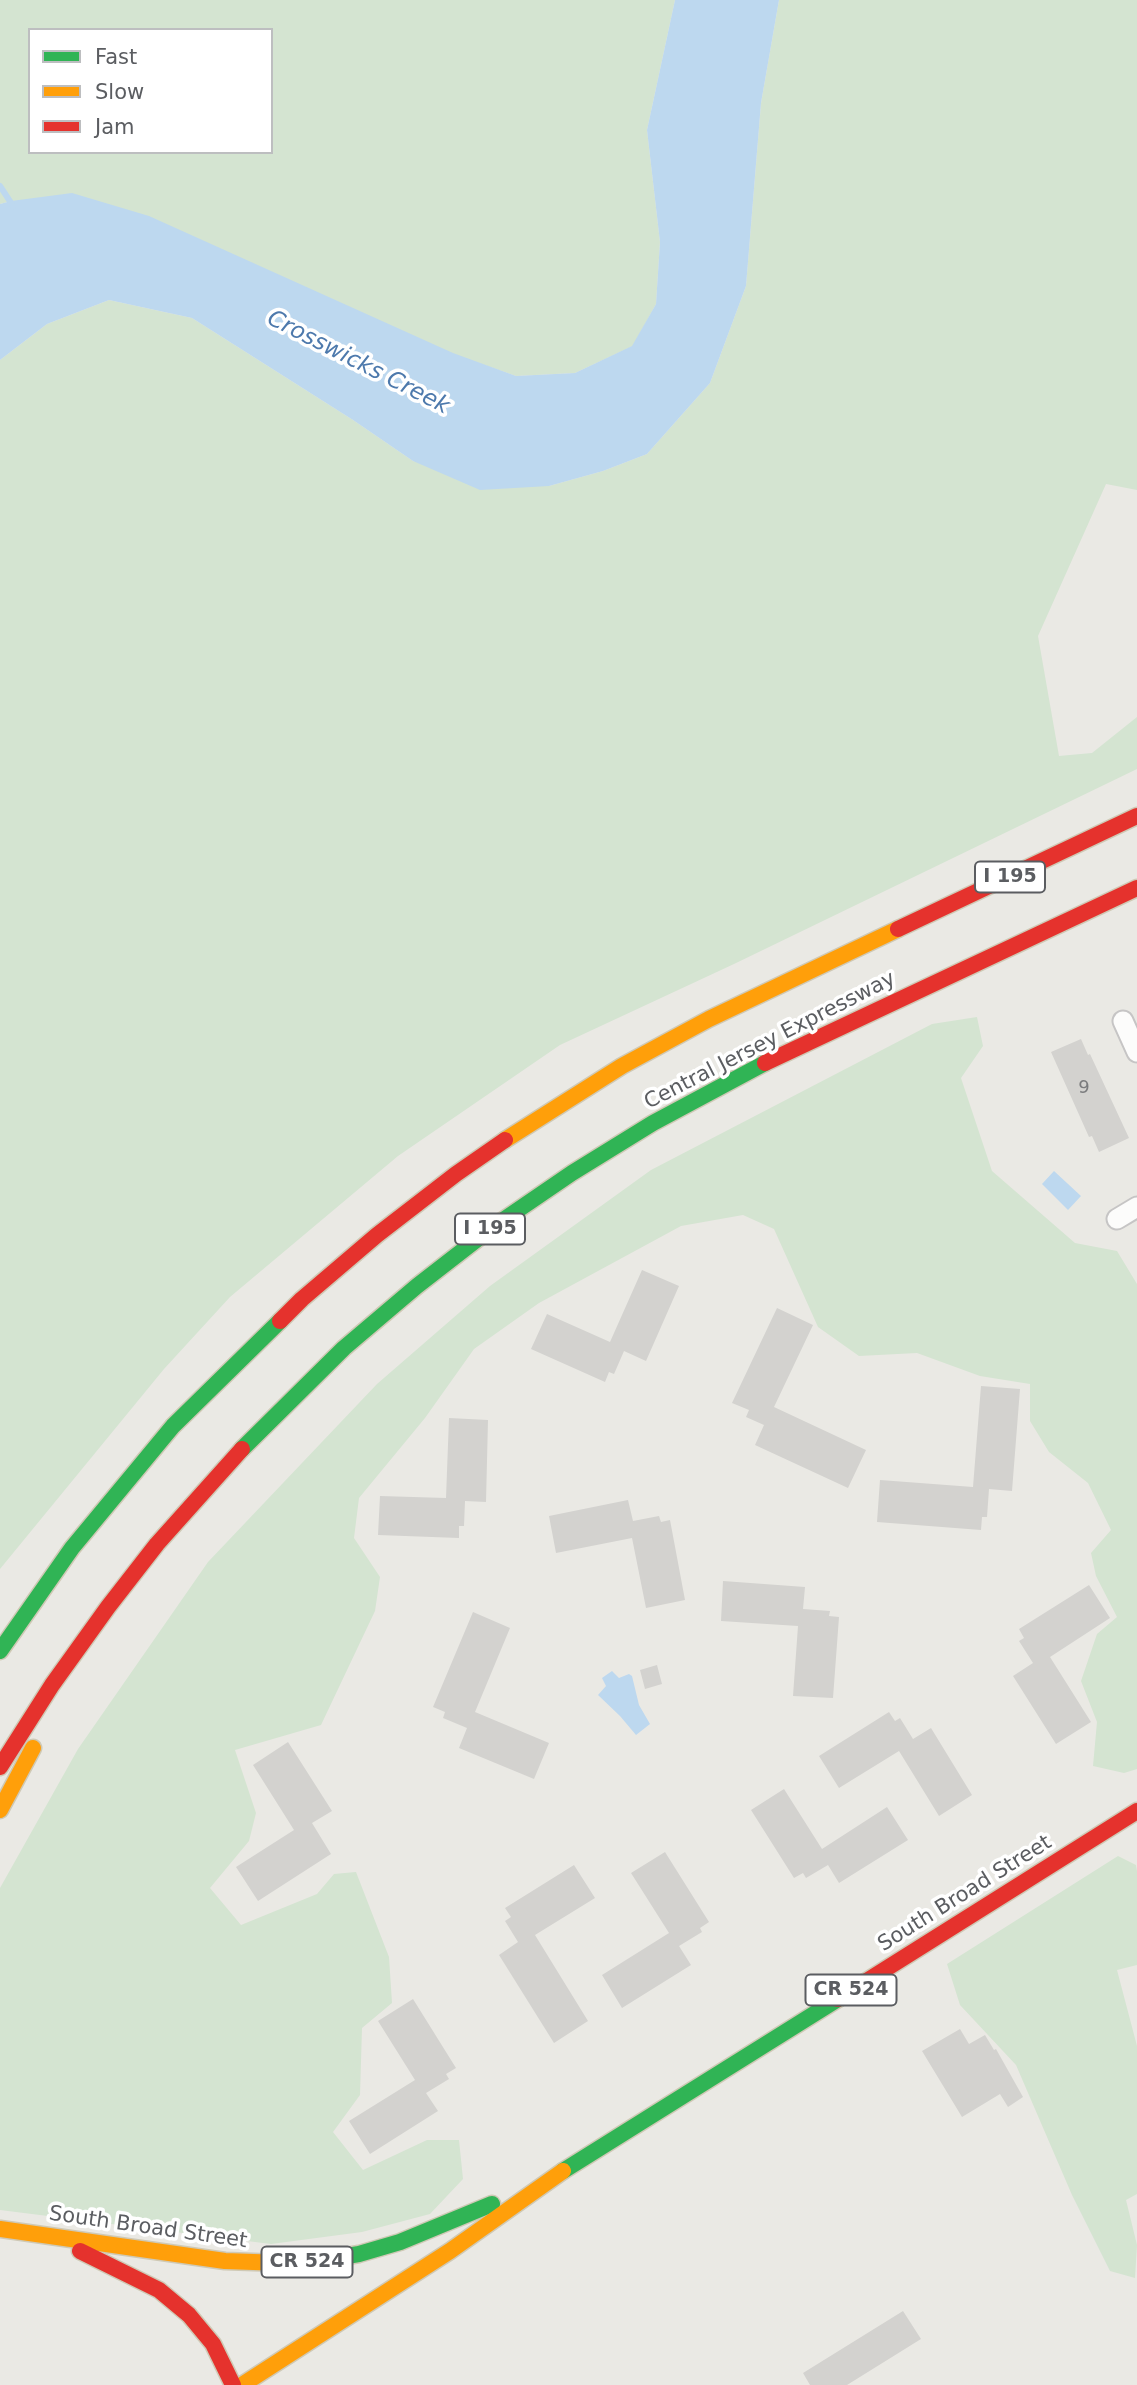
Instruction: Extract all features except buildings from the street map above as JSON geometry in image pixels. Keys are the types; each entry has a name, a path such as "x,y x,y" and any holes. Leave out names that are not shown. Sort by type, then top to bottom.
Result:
{"main road":[{"name":"Central Jersey Expressway","path":"0,1651 72,1548 173,1426 302,1299 387,1227 456,1174 527,1125 622,1066 709,1019 1137,816"},
{"name":"Central Jersey Expressway","path":"0,1767 52,1685 107,1607 209,1484 275,1414 344,1348 417,1286 482,1236 572,1173 653,1122 737,1076 1137,888"},
{"path":"52,1714 157,1544"},
{"path":"9,1609 72,1548"},
{"path":"0,1810 40,1737"},
{"name":"South Broad Street","path":"242,2385 450,2251 566,2169 1137,1811"},
{"name":"South Broad Street","path":"0,2228 225,2261 267,2264 310,2262 359,2254 400,2242 476,2212 566,2169"},
{"path":"33,2233 108,2263 159,2290 189,2315 213,2344 233,2385"}],"street":[{"path":"1124,1021 1137,1052"},
{"path":"1117,1219 1137,1207"}],"green space":[{"path":"0,0 675,0 647,130 660,242 656,304 633,346 575,373 516,376 11,201 0,204"},
{"path":"779,0 1137,0 1137,490 1106,484 1038,636 1059,756 1092,753 1137,717 1137,769 560,1045 398,1156 230,1297 164,1369 0,1569 0,360 47,324 109,300 192,318 413,461 549,486 603,471 647,454 710,383 746,286 761,103"},
{"path":"977,1017 983,1046 961,1078 992,1171 1075,1243 1117,1251 1137,1284 1137,1769 1124,1773 1093,1766 1097,1722 1081,1681 1097,1634 1117,1617 1096,1576 1091,1553 1111,1530 1088,1483 1049,1452 1030,1421 1030,1384 980,1376 917,1353 859,1356 818,1327 774,1229 743,1215 681,1226 539,1303 474,1349 425,1418 359,1498 354,1538 380,1577 375,1611 321,1725 235,1750 256,1813 249,1841 210,1888 241,1925 317,1894 334,1874 356,1872 389,1957 392,2003 362,2028 360,2095 333,2132 363,2170 427,2140 459,2140 463,2179 430,2214 362,2232 271,2244 0,2210 0,1888 78,1749 208,1562 377,1384 490,1286 651,1170 932,1024"},
{"path":"1118,1856 1136,1865 1137,1871 1137,1965 1117,1970 1137,2046 1137,2194 1126,2200 1137,2245 1135,2278 1110,2271 1072,2195 1016,2065 960,2005 947,1964"}],"water":[{"path":"675,0 779,0 761,103 746,286 710,383 647,454 603,471 549,486 480,490 413,461 192,318 109,300 47,324 0,360 0,204 72,193 149,216 453,353 516,376 575,373 632,346 656,304 660,242 647,130"},
{"path":"1054,1171 1081,1196 1068,1210 1042,1184"},
{"path":"612,1671 619,1678 629,1674 632,1676 639,1705 650,1724 636,1735 598,1695 606,1686 602,1678"}],"waterway":[{"name":"Crosswicks Creek","path":"0,186 13,206"}],"traffic: fast":[{"path":"242,1449 344,1348 417,1286 493,1227 572,1173 653,1123 765,1063"},
{"path":"0,1651 72,1548 173,1426 280,1321"},
{"path":"563,2171 838,1999"},
{"path":"282,2263 310,2262 359,2254 400,2242 492,2204"}],"traffic: slow":[{"path":"505,1140 622,1066 709,1019 898,929"},
{"path":"0,1810 33,1748"},
{"path":"242,2385 450,2251 563,2171"},
{"path":"0,2229 225,2261 282,2263"}],"traffic: jam":[{"path":"898,929 1137,816"},
{"path":"765,1063 1137,888"},
{"path":"280,1321 377,1235 505,1140"},
{"path":"0,1767 52,1685 108,1607 157,1544 242,1449"},
{"path":"838,1999 1137,1811"},
{"path":"80,2251 159,2290 189,2315 213,2344 233,2385"}]}
